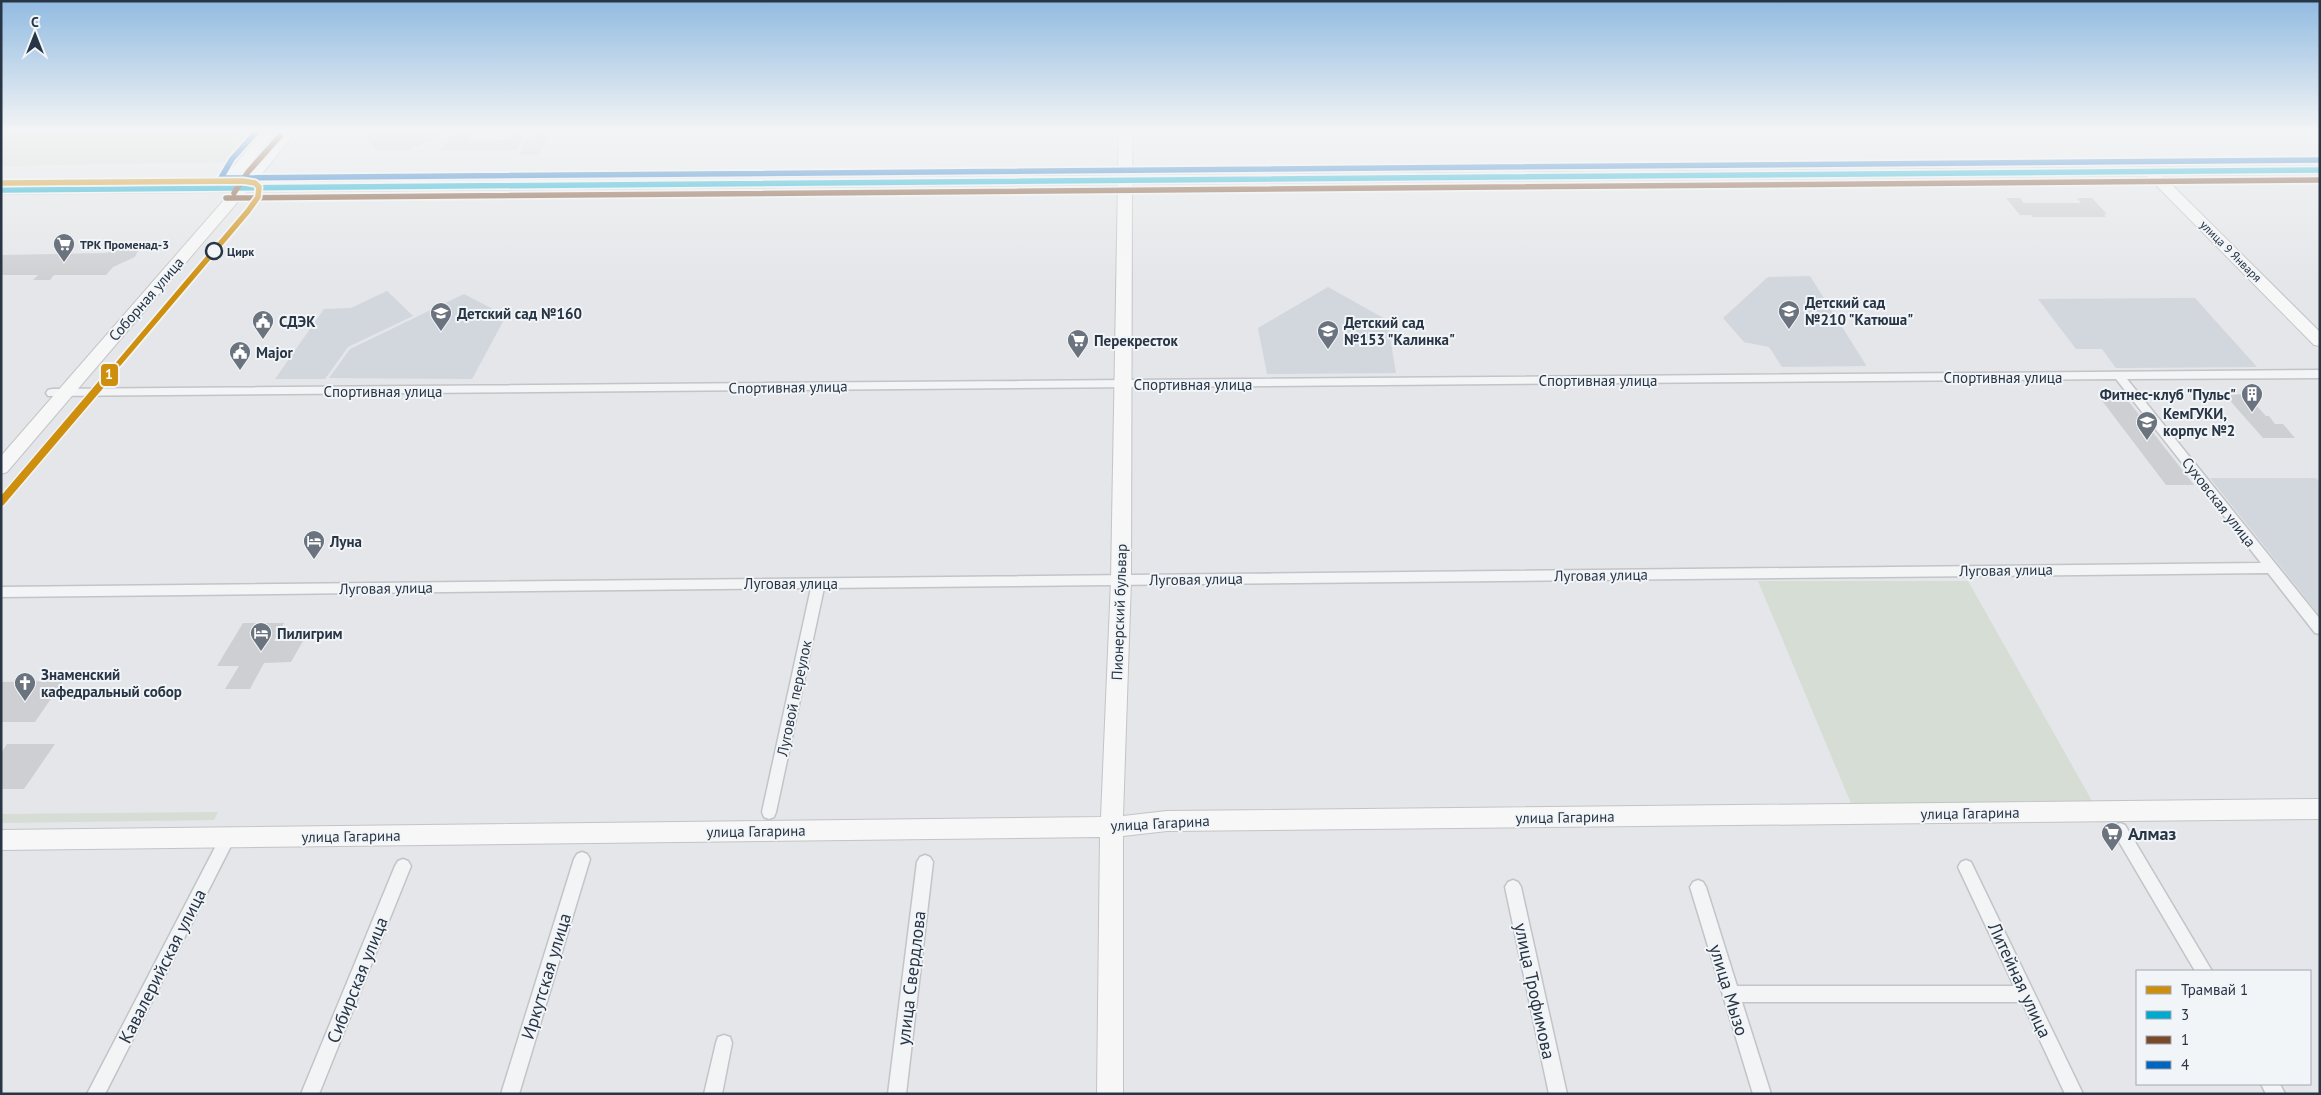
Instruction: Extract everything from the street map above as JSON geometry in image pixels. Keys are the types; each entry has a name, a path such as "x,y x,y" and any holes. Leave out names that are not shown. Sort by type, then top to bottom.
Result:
{"main road":[{"path":"13,180 238,182 449,180"},
{"path":"1,190 46,190 238,182"}],"street":[{"name":"Пионерский бульвар","path":"1110,1094 1113,826 1121,580 1125,180"},
{"name":"улица 9 Января","path":"2160,180 2320,341"},
{"name":"Соборная улица","path":"1,468 59,393 212,208 238,182"},
{"name":"Спортивная улица","path":"59,393 2320,374"},
{"name":"Суховская улица","path":"2119,376 2320,629"},
{"name":"Соборная улица","path":"1,451 59,393"},
{"name":"Луговая улица","path":"1,592 2271,568"},
{"name":"Луговой переулок","path":"769,812 819,584"},
{"name":"улица Гагарина","path":"1,840 1113,826 1176,821 2320,810"},
{"path":"2120,830 2203,970"},
{"name":"Кавалерийская улица","path":"96,1094 228,837"},
{"name":"Иркутская улица","path":"510,1094 582,859"},
{"name":"улица Свердлова","path":"898,1094 925,862"},
{"name":"Сибирская улица","path":"310,1094 403,866"},
{"name":"Литейная улица","path":"1966,867 2074,1094"},
{"name":"улица Трофимова","path":"1512,887 1558,1094"},
{"name":"улица Мызо","path":"1698,887 1762,1094"},
{"path":"1730,994 2026,994"},
{"path":"713,1094 724,1043"}],"shaded area":[{"name":"Детский сад №210 \"Катюша\"","path":"1810,276 1866,366 1782,367 1769,347 1744,342 1723,318 1768,277"},
{"name":"Детский сад №153 \"Калинка\"","path":"1328,287 1387,320 1396,373 1267,374 1258,328"},
{"path":"387,291 413,316 348,347 325,379 275,379 324,309 351,308"},
{"name":"Детский сад №160","path":"464,294 506,316 472,379 329,378 350,349"},
{"path":"2195,298 2257,367 2116,368 2102,349 2076,349 2038,299"},
{"path":"2210,478 2316,478 2320,482 2320,616"},
{"path":"1758,581 1968,581 2096,808 1853,808"},
{"path":"218,812 214,820 1,823 1,814"}],"building":[{"path":"2006,198 2020,198 2024,203 2081,203 2077,198 2092,198 2107,214 2104,214 2106,217 2033,217 2031,215 2020,215"},
{"name":"ТРК Променад-3","path":"127,247 138,251 135,257 113,267 106,275 54,275 50,280 33,280 38,275 1,275 1,255 106,253"},
{"name":"Фитнес-клуб \"Пульс\"","path":"2246,394 2266,416 2269,416 2275,424 2283,424 2295,438 2263,438 2225,395"},
{"name":"КемГУКИ, корпус №2","path":"2100,398 2126,398 2194,485 2166,485"},
{"name":"Пилигрим","path":"243,623 284,623 274,641 303,641 291,662 264,663 250,689 225,689 239,666 217,666"},
{"name":"Знаменский кафедральный собор","path":"63,681 35,722 1,722 1,682"},
{"path":"7,744 55,744 24,789 1,789 1,753"}],"tram line":[{"name":"1","path":"1,183 243,181 255,183 259,187 258,197 248,211 1,502"}],"transit line":[{"name":"1","path":"234,193 243,180"},
{"name":"3","path":"1,190 1149,180"},
{"name":"1","path":"226,198 2308,180"}],"place":[{"name":"Цирк","path":"214,251"},
{"name":"ТРК Променад-3","path":"64,263"},
{"name":"Детский сад №210 \"Катюша\"","path":"1789,330"},
{"name":"Детский сад №160","path":"441,332"},
{"name":"СДЭК","path":"263,340"},
{"name":"Детский сад №153 \"Калинка\"","path":"1328,350"},
{"name":"Перекресток","path":"1078,359"},
{"name":"Major","path":"240,371"},
{"name":"Фитнес-клуб \"Пульс\"","path":"2252,413"},
{"name":"КемГУКИ, корпус №2","path":"2147,441"},
{"name":"Луна","path":"314,560"},
{"name":"Пилигрим","path":"261,652"},
{"name":"Знаменский кафедральный собор","path":"25,702"},
{"name":"Алмаз","path":"2112,852"}]}
